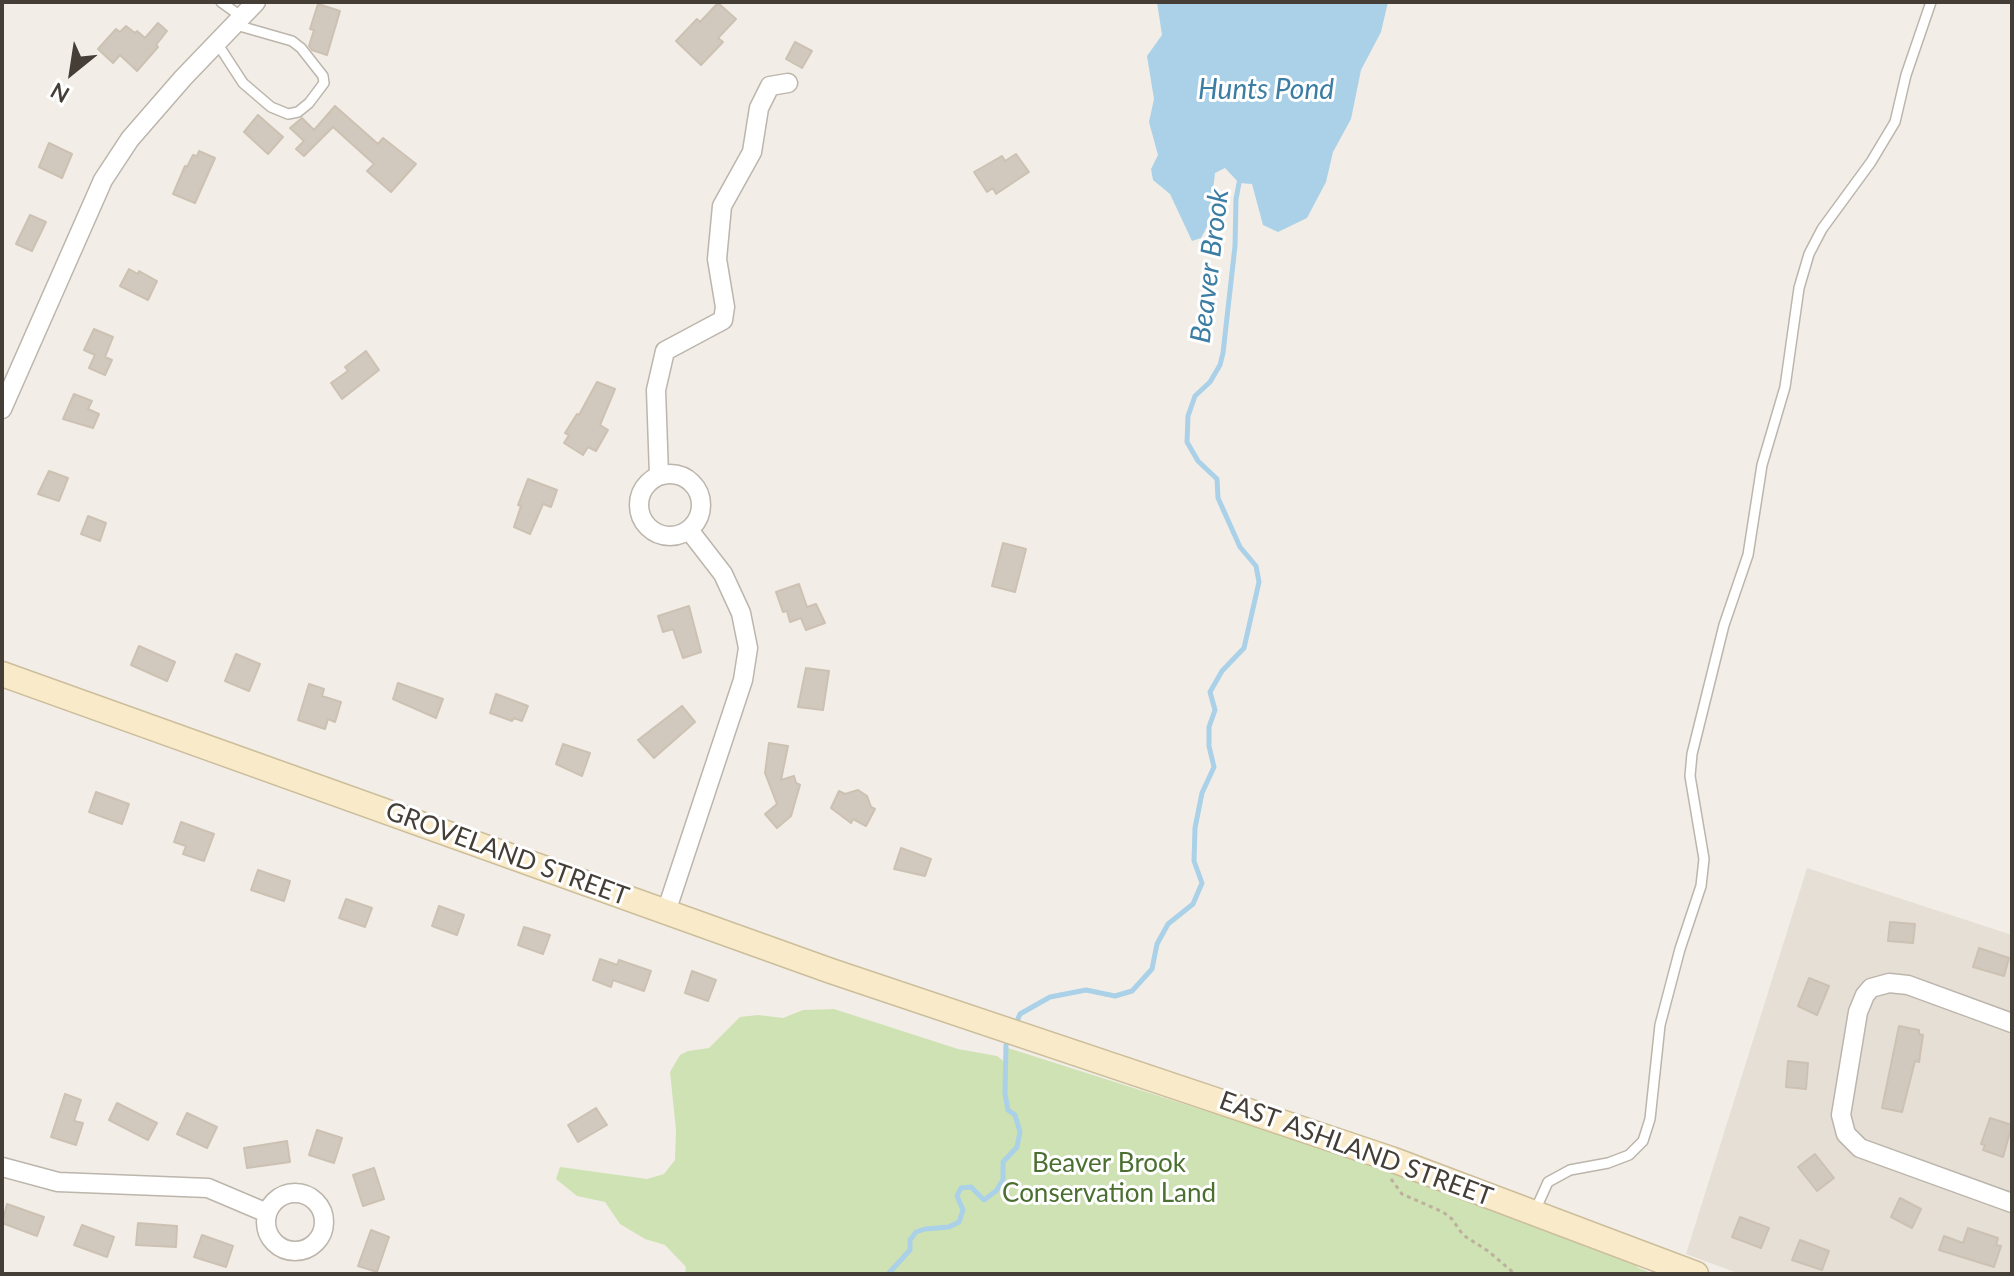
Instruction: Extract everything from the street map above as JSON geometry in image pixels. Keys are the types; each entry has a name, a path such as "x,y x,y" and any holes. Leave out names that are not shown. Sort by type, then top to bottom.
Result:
{"main road":[{"name":"GROVELAND STREET","path":"2,674 1011,1032"},
{"name":"EAST ASHLAND STREET","path":"1011,1032 1391,1159 1696,1274"}],"street":[{"path":"2,409 103,180 130,139 256,2"},
{"path":"659,475 656,390 665,351 723,320 725,307 717,259 722,206 752,152 759,108 770,86 788,83"},
{"path":"659,475 678,475 695,486 701,504 700,514 689,530 662,536 653,532 640,517 639,497 650,480 659,475"},
{"path":"666,912 743,680 748,648 741,613 723,574 689,530"},
{"path":"2012,1023 1908,985 1889,983 1871,988 1858,1012 1841,1115 1846,1134 1860,1148 2012,1203"},
{"path":"2,1167 58,1182 208,1188 267,1213"}],"lane":[{"path":"217,43 243,83 271,107 288,114 298,112 309,103 324,83 323,76 301,48 292,41 238,20 221,2"},
{"path":"1534,1213 1548,1182 1570,1170 1608,1163 1629,1155 1643,1141 1650,1119 1660,1025 1701,886 1704,859 1690,776 1692,754 1724,625 1748,555 1762,465 1785,387 1799,288 1809,254 1822,229 1871,162 1895,122 1906,75 1931,2"}],"path":[{"path":"1391,1159 1391,1179 1402,1194 1443,1212 1463,1235 1515,1274"}],"shaded area":[{"path":"1807,868 2012,935 2012,1274 1740,1274 1686,1254"}],"green space":[{"name":"Beaver Brook Conservation Land","path":"834,1009 958,1049 997,1056 1006,1063 1008,1048 1382,1167 1502,1214 1505,1202 1640,1253 1637,1267 1653,1274 685,1274 686,1267 665,1245 645,1239 620,1224 605,1202 577,1196 556,1179 560,1167 647,1179 664,1174 675,1160 676,1130 670,1072 680,1055 709,1048 740,1017 758,1015 783,1018 803,1010"}],"water":[{"name":"Hunts Pond","path":"1157,2 1388,2 1381,32 1361,70 1351,119 1333,152 1326,182 1307,218 1278,232 1263,225 1252,184 1239,183 1225,168 1215,173 1209,223 1201,238 1192,241 1170,194 1153,180 1151,169 1158,155 1149,122 1154,99 1147,56 1162,35"}],"building":[{"path":"718,3 736,19 718,38 723,42 701,65 676,41"},
{"path":"318,4 340,11 327,55 309,46 314,30 310,29"},
{"path":"158,23 167,31 137,71 120,55 113,63 98,49 116,29 120,32 126,26 145,38"},
{"path":"795,42 812,51 802,68 786,59"},
{"path":"335,106 378,144 383,138 416,164 391,192 367,171 374,164 333,127 304,156 296,149 304,141 290,128 302,118 314,130"},
{"path":"258,115 283,137 268,154 244,132"},
{"path":"49,143 72,154 62,178 39,167"},
{"path":"199,151 215,158 195,203 173,194 185,166"},
{"path":"1016,154 1029,172 996,194 993,188 987,192 974,172 1002,156 1005,161"},
{"path":"30,215 46,222 32,251 16,244"},
{"path":"129,269 157,281 148,300 120,286"},
{"path":"94,329 113,337 105,357 112,360 105,375 89,368 95,355 84,350"},
{"path":"366,351 379,370 342,399 331,383 348,371 345,367"},
{"path":"597,382 615,389 600,425 608,430 596,451 588,447 583,455 564,443 569,435 565,433"},
{"path":"74,394 92,401 88,409 99,414 93,428 63,419"},
{"path":"49,471 68,478 59,501 38,494"},
{"path":"528,479 557,490 551,507 543,504 530,534 514,527"},
{"path":"88,516 106,523 100,541 81,534"},
{"path":"1003,543 1026,549 1015,592 992,586"},
{"path":"799,584 807,607 816,604 825,623 806,630 801,618 790,622 787,611 783,612 776,592"},
{"path":"689,606 701,652 683,658 673,629 663,632 658,616"},
{"path":"139,646 175,662 167,681 131,665"},
{"path":"236,654 260,664 249,691 225,681"},
{"path":"806,668 829,671 823,710 798,707"},
{"path":"398,683 443,699 436,718 393,699"},
{"path":"309,684 324,689 322,696 341,702 335,722 328,719 325,729 298,720"},
{"path":"496,694 528,706 522,721 514,718 512,721 490,713"},
{"path":"682,706 695,722 654,758 638,740"},
{"path":"769,743 788,746 781,780 794,776 800,785 791,816 777,828 765,814 777,804 765,773"},
{"path":"563,744 590,753 582,776 556,764"},
{"path":"858,790 867,796 875,809 866,826 853,819 851,823 831,808 839,791 845,794"},
{"path":"96,792 129,804 122,824 89,812"},
{"path":"181,822 214,834 204,861 183,854 186,846 174,842"},
{"path":"901,848 931,859 925,876 894,869"},
{"path":"258,870 290,881 284,901 251,890"},
{"path":"346,899 372,908 365,927 339,918"},
{"path":"439,906 464,915 457,935 432,926"},
{"path":"1890,922 1915,924 1913,943 1888,941"},
{"path":"524,927 550,935 543,954 518,945"},
{"path":"1979,948 2009,958 2004,976 1973,967"},
{"path":"600,959 617,965 619,960 651,971 644,991 613,980 611,987 593,980"},
{"path":"692,971 716,980 708,1001 685,993"},
{"path":"1809,978 1829,986 1817,1015 1798,1006"},
{"path":"1899,1026 1919,1030 1919,1034 1923,1035 1919,1062 1915,1061 1902,1112 1882,1108"},
{"path":"1788,1061 1808,1063 1806,1089 1786,1087"},
{"path":"65,1094 81,1100 74,1121 83,1123 76,1145 51,1137"},
{"path":"117,1103 157,1123 148,1140 109,1120"},
{"path":"596,1108 607,1125 578,1142 568,1125"},
{"path":"187,1113 217,1127 207,1148 177,1134"},
{"path":"1990,1118 2012,1125 2003,1157 1983,1150 1985,1145 1981,1144"},
{"path":"317,1130 342,1138 334,1163 309,1155"},
{"path":"287,1141 290,1162 247,1168 244,1148"},
{"path":"1815,1154 1834,1178 1817,1191 1798,1167"},
{"path":"374,1168 384,1199 363,1206 353,1175"},
{"path":"1900,1198 1921,1209 1912,1228 1891,1217"},
{"path":"7,1204 44,1217 37,1236 2,1223"},
{"path":"1740,1217 1769,1228 1761,1248 1732,1237"},
{"path":"138,1223 177,1226 176,1247 136,1245"},
{"path":"82,1225 114,1237 107,1257 74,1245"},
{"path":"1968,1228 1998,1238 1996,1245 2001,1246 1994,1267 1939,1250 1944,1236 1963,1243"},
{"path":"371,1230 389,1237 377,1272 358,1266"},
{"path":"202,1235 233,1246 226,1267 194,1257"},
{"path":"1800,1240 1829,1251 1822,1270 1792,1260"}],"waterway":[{"name":"Beaver Brook","path":"1015,1026 1020,1014 1050,997 1086,990 1115,996 1132,991 1152,969 1157,944 1168,924 1193,904 1202,883 1194,861 1195,828 1202,793 1214,767 1209,727 1215,710 1210,692 1222,671 1244,648 1259,582 1256,566 1240,547 1218,498 1217,479 1198,461 1187,442 1188,416 1195,396 1210,382 1223,353 1240,178"},
{"name":"Beaver Brook","path":"888,1274 910,1250 910,1240 916,1232 949,1227 959,1222 963,1210 957,1196 961,1188 971,1187 984,1200 996,1191 1003,1180 1003,1162 1017,1147 1020,1132 1015,1115 1008,1110 1005,1094 1006,1045 1009,1039"}]}
